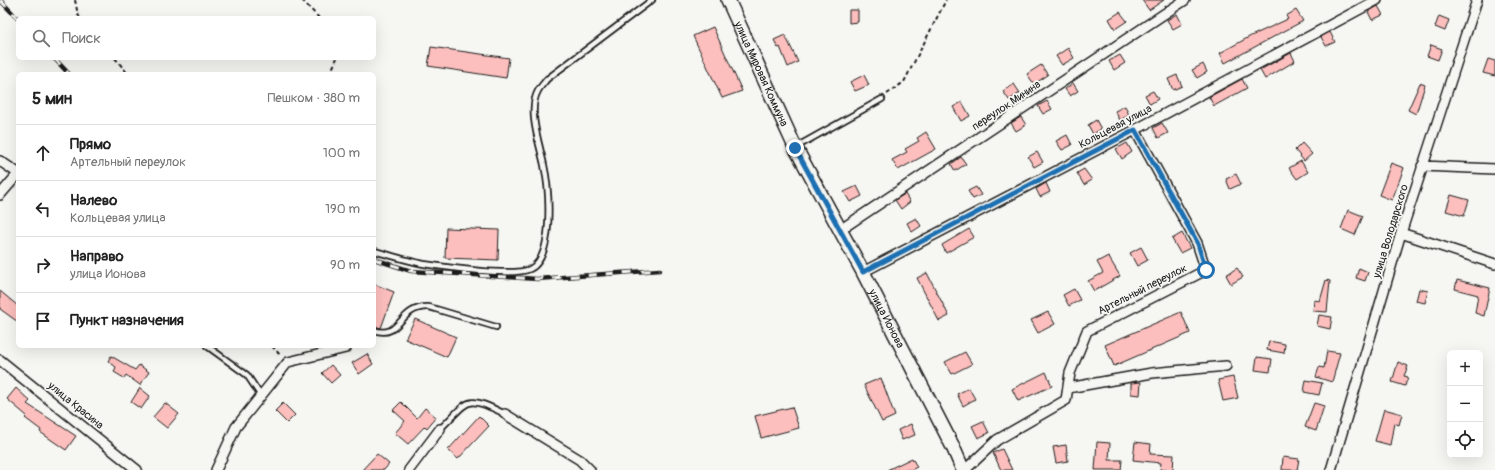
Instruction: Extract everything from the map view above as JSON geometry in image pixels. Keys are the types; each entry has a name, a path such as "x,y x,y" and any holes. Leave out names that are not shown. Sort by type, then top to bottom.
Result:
{"main road":[{"name":"улица Мировая Коммуна","path":"728,0 795,148"},
{"name":"улица Ионова","path":"795,148 863,272 964,470"}],"street":[{"name":"переулок Минина","path":"840,230 1185,0"},
{"name":"Кольцевая улица","path":"863,272 1135,130 1377,0"},
{"name":"улица Володарского","path":"1331,470 1401,233 1477,0"},
{"name":"Артельный переулок","path":"964,470 997,440 1066,400 1070,373 1087,331 1206,270 1198,244 1135,130"},
{"path":"0,161 16,172"},
{"path":"1422,166 1495,168"},
{"path":"0,195 16,175"},
{"path":"1401,233 1495,264"},
{"path":"216,470 236,427 288,362 346,348"},
{"name":"улица Красина","path":"0,360 137,470"},
{"path":"1068,388 1152,373 1226,366"},
{"path":"505,414 580,460 590,470"},
{"path":"409,470 440,429"}],"lane":[{"path":"376,252 424,264 513,273 530,269 540,258 547,235 550,205 548,180 533,114 537,92 547,79 652,0"},
{"path":"795,148 882,99"},
{"path":"376,331 381,333 390,332 410,311 418,307 429,307 496,327"},
{"path":"210,348 246,376 261,396"},
{"path":"440,429 468,402 481,402 505,414"}],"path":[{"path":"75,0 79,16"},
{"path":"302,0 317,16"},
{"path":"882,99 904,82 946,0"},
{"path":"117,60 126,72"},
{"path":"331,72 336,60"},
{"path":"274,348 288,362"}],"building":[{"path":"1142,0 1164,0 1149,10"},
{"path":"1378,6 1383,15 1372,20 1368,12"},
{"path":"849,10 858,10 858,22 849,23"},
{"path":"1296,10 1303,21 1225,63 1220,53 1251,36 1288,19 1286,16"},
{"path":"1120,12 1127,21 1115,29 1109,19"},
{"path":"1177,14 1182,24 1173,29 1167,20"},
{"path":"1439,16 1449,20 1445,31 1435,27"},
{"path":"713,27 742,91 722,98 693,36"},
{"path":"1330,32 1335,42 1326,46 1321,37"},
{"path":"785,35 798,62 788,67 780,47 778,48 774,40"},
{"path":"1431,45 1442,49 1438,60 1427,56"},
{"path":"431,47 509,58 506,78 428,66"},
{"path":"1068,48 1074,58 1062,65 1056,56"},
{"path":"1291,53 1295,61 1265,79 1260,70"},
{"path":"1120,55 1125,63 1114,70 1109,61"},
{"path":"1488,59 1495,61 1495,76 1483,73"},
{"path":"1203,64 1207,72 1197,78 1192,70"},
{"path":"1041,65 1048,75 1034,84 1027,74"},
{"path":"864,75 869,85 855,91 850,82"},
{"path":"1177,75 1182,86 1173,90 1168,79"},
{"path":"1242,79 1247,88 1214,106 1209,97"},
{"path":"1073,83 1078,91 1070,96 1065,89"},
{"path":"1420,83 1425,85 1416,114 1408,110"},
{"path":"1014,84 1020,93 1009,100 1003,91"},
{"path":"1153,91 1158,99 1150,104 1145,95"},
{"path":"1047,101 1052,109 1043,114 1038,106"},
{"path":"962,102 970,116 961,121 953,107"},
{"path":"1125,106 1129,115 1120,120 1115,111"},
{"path":"1021,117 1026,125 1016,131 1011,123"},
{"path":"1096,120 1101,129 1093,134 1088,125"},
{"path":"1162,123 1168,133 1158,138 1153,128"},
{"path":"926,132 936,149 898,170 892,160 907,152 905,149 919,141 917,138"},
{"path":"1067,135 1072,145 1062,150 1056,141"},
{"path":"1127,143 1132,152 1122,159 1116,149"},
{"path":"1302,143 1312,154 1304,161 1295,150"},
{"path":"1037,152 1043,162 1034,167 1028,157"},
{"path":"961,157 966,164 955,171 951,164"},
{"path":"1301,161 1308,172 1297,179 1289,168"},
{"path":"1391,163 1404,168 1392,200 1379,195"},
{"path":"1084,169 1092,180 1084,185 1077,173"},
{"path":"1236,174 1241,184 1230,189 1226,179"},
{"path":"1046,183 1050,192 1040,197 1036,189"},
{"path":"857,186 862,196 850,202 844,192"},
{"path":"976,187 981,195 973,199 968,191"},
{"path":"905,194 910,202 901,209 895,200"},
{"path":"1451,195 1469,200 1464,216 1446,211"},
{"path":"1348,210 1363,216 1355,235 1341,229"},
{"path":"916,218 921,226 912,232 907,223"},
{"path":"446,228 499,230 498,260 445,258"},
{"path":"969,229 974,237 946,253 942,245"},
{"path":"1182,233 1190,248 1180,253 1172,239"},
{"path":"1141,247 1148,260 1137,266 1130,253"},
{"path":"1108,256 1120,276 1094,291 1088,281 1103,273 1097,262"},
{"path":"1237,268 1243,277 1231,284 1226,275"},
{"path":"1359,268 1368,272 1365,281 1356,278"},
{"path":"927,273 949,316 939,321 917,278"},
{"path":"1326,280 1330,281 1327,312 1313,311 1314,300 1320,301"},
{"path":"1457,280 1490,288 1484,316 1475,313 1478,295 1455,289"},
{"path":"376,285 394,292 381,328 376,327"},
{"path":"1074,289 1080,300 1069,306 1063,295"},
{"path":"1419,289 1428,291 1425,303 1416,301"},
{"path":"0,291 16,304 16,321 0,309"},
{"path":"1048,312 1055,324 1038,333 1031,320"},
{"path":"1181,312 1190,333 1114,366 1105,345"},
{"path":"1319,315 1332,317 1330,329 1317,326"},
{"path":"415,319 456,337 447,357 405,339"},
{"path":"1269,341 1285,344 1284,353 1267,350"},
{"path":"1327,351 1340,353 1332,382 1316,377 1319,367 1324,368"},
{"path":"965,352 972,364 952,374 945,362"},
{"path":"367,354 373,364 359,374 352,363"},
{"path":"111,356 135,370 139,365 149,372 140,385 126,375 124,378 114,372 116,367 108,361"},
{"path":"1257,357 1272,359 1270,372 1255,370"},
{"path":"1398,362 1408,366 1404,376 1408,377 1405,386 1392,382"},
{"path":"331,365 340,375 331,383 322,373"},
{"path":"1046,372 1052,386 1018,401 1012,389"},
{"path":"1233,377 1238,398 1223,401 1218,380"},
{"path":"881,378 895,416 882,422 864,385"},
{"path":"1306,380 1322,383 1319,395 1304,392"},
{"path":"1141,382 1140,395 1131,394 1131,383"},
{"path":"16,388 30,401 27,404 76,436 66,450 40,432 41,430 25,418 27,416 7,399"},
{"path":"140,388 150,396 141,409 131,402"},
{"path":"969,388 975,399 963,406 957,394"},
{"path":"401,402 417,418 425,408 436,417 427,428 425,426 408,444 395,433 405,421 393,410"},
{"path":"165,403 179,414 167,428 153,417"},
{"path":"283,403 295,415 287,423 275,411"},
{"path":"1314,403 1324,406 1316,431 1305,427"},
{"path":"792,407 799,428 761,438 755,416"},
{"path":"1384,409 1402,414 1399,425 1394,423 1390,445 1375,441"},
{"path":"479,416 489,426 458,459 448,450"},
{"path":"983,421 989,433 978,438 972,426"},
{"path":"911,424 915,435 902,440 898,430"},
{"path":"1097,442 1110,443 1109,460 1122,460 1121,470 1095,470"},
{"path":"1135,442 1151,444 1150,454 1174,455 1173,470 1160,470 1161,463 1133,460"},
{"path":"1066,445 1068,461 1056,463 1053,447"},
{"path":"1002,449 1012,470 1001,470 993,453"},
{"path":"377,454 389,464 384,470 362,470"},
{"path":"1283,457 1299,459 1297,470 1282,470"},
{"path":"912,458 917,467 911,470 887,470"}],"railway":[{"path":"0,0 16,17"},
{"path":"56,60 67,72"},
{"path":"376,260 411,271 537,279 660,270"}],"route":[{"path":"795,148 863,272 1135,130 1198,244 1206,270"}]}
